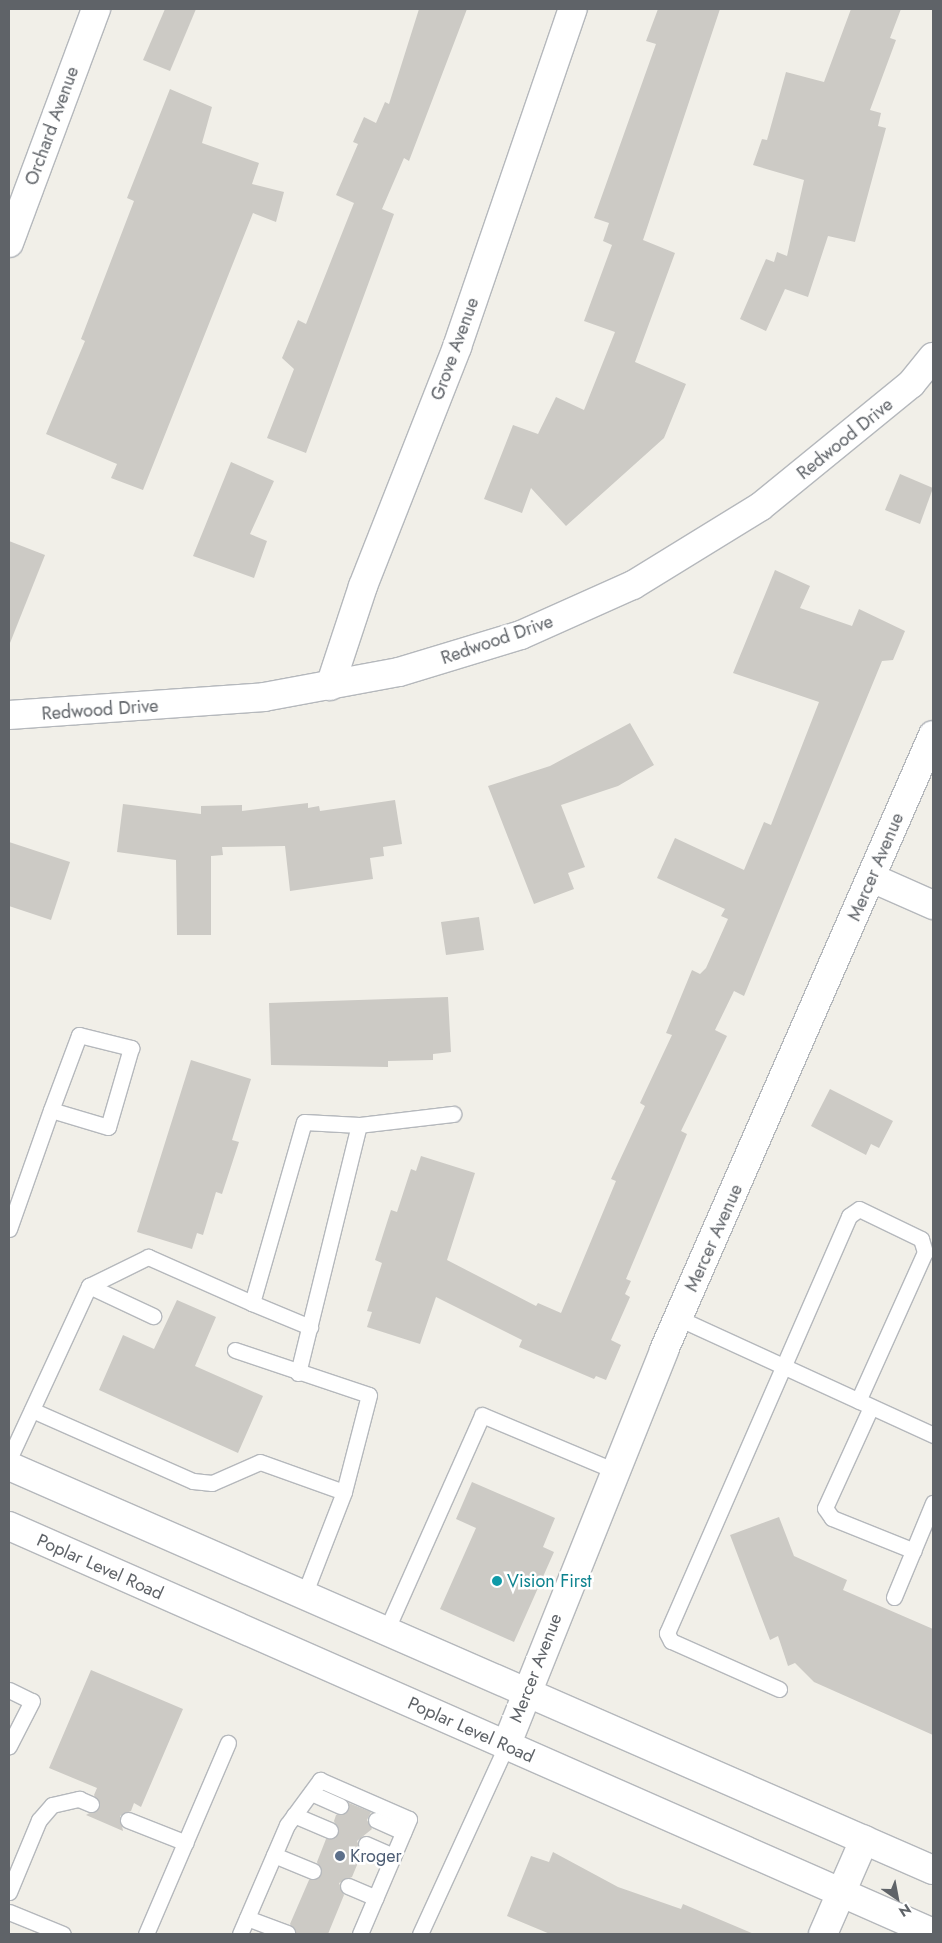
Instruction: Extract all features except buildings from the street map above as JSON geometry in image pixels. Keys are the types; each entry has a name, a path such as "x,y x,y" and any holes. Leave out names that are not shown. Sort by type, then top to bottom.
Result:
{"street":[{"name":"Orchard Avenue","path":"9,243 96,9"},
{"name":"Grove Avenue","path":"330,686 363,586 456,347 573,9"},
{"name":"Redwood Drive","path":"9,715 170,706 330,686 399,672 521,635 633,585 760,508 912,384 933,357"},
{"name":"Mercer Avenue","path":"506,1746 526,1692 678,1318 933,735"},
{"path":"872,878 933,905"},
{"path":"9,1466 933,1870"},
{"name":"Poplar Level Road","path":"9,1526 933,1933"},
{"path":"822,1934 864,1840"}],"lane":[{"path":"9,1229 51,1110 79,1035 131,1048 108,1127 51,1110"},
{"path":"252,1303 304,1122 359,1125 453,1114"},
{"path":"298,1373 359,1125"},
{"path":"779,1689 671,1641 667,1634 848,1216 859,1209 921,1239 925,1252 825,1508 832,1518 914,1550"},
{"path":"9,1459 89,1286 148,1257 252,1303 310,1326"},
{"path":"89,1286 153,1316"},
{"path":"678,1318 933,1435"},
{"path":"235,1350 369,1396 344,1492 304,1594"},
{"path":"32,1410 193,1482 212,1483 240,1474 260,1462 344,1492"},
{"path":"386,1631 482,1416 615,1471"},
{"path":"894,1597 933,1503"},
{"path":"9,1690 32,1701 9,1746"},
{"path":"146,1934 228,1743"},
{"path":"420,1934 506,1746"},
{"path":"240,1934 274,1855 294,1815 320,1780 408,1819 360,1934"},
{"path":"311,1793 340,1806"},
{"path":"9,1892 39,1820 52,1805 79,1799 91,1804"},
{"path":"294,1815 330,1830"},
{"path":"128,1820 186,1843"},
{"path":"376,1820 403,1832"},
{"path":"366,1844 393,1856"},
{"path":"274,1855 313,1871"},
{"path":"348,1886 376,1898"},
{"path":"9,1912 63,1934"},
{"path":"247,1918 286,1933"}],"place":[{"name":"Vision First","path":"497,1581"},
{"name":"Kroger","path":"340,1856"}]}
